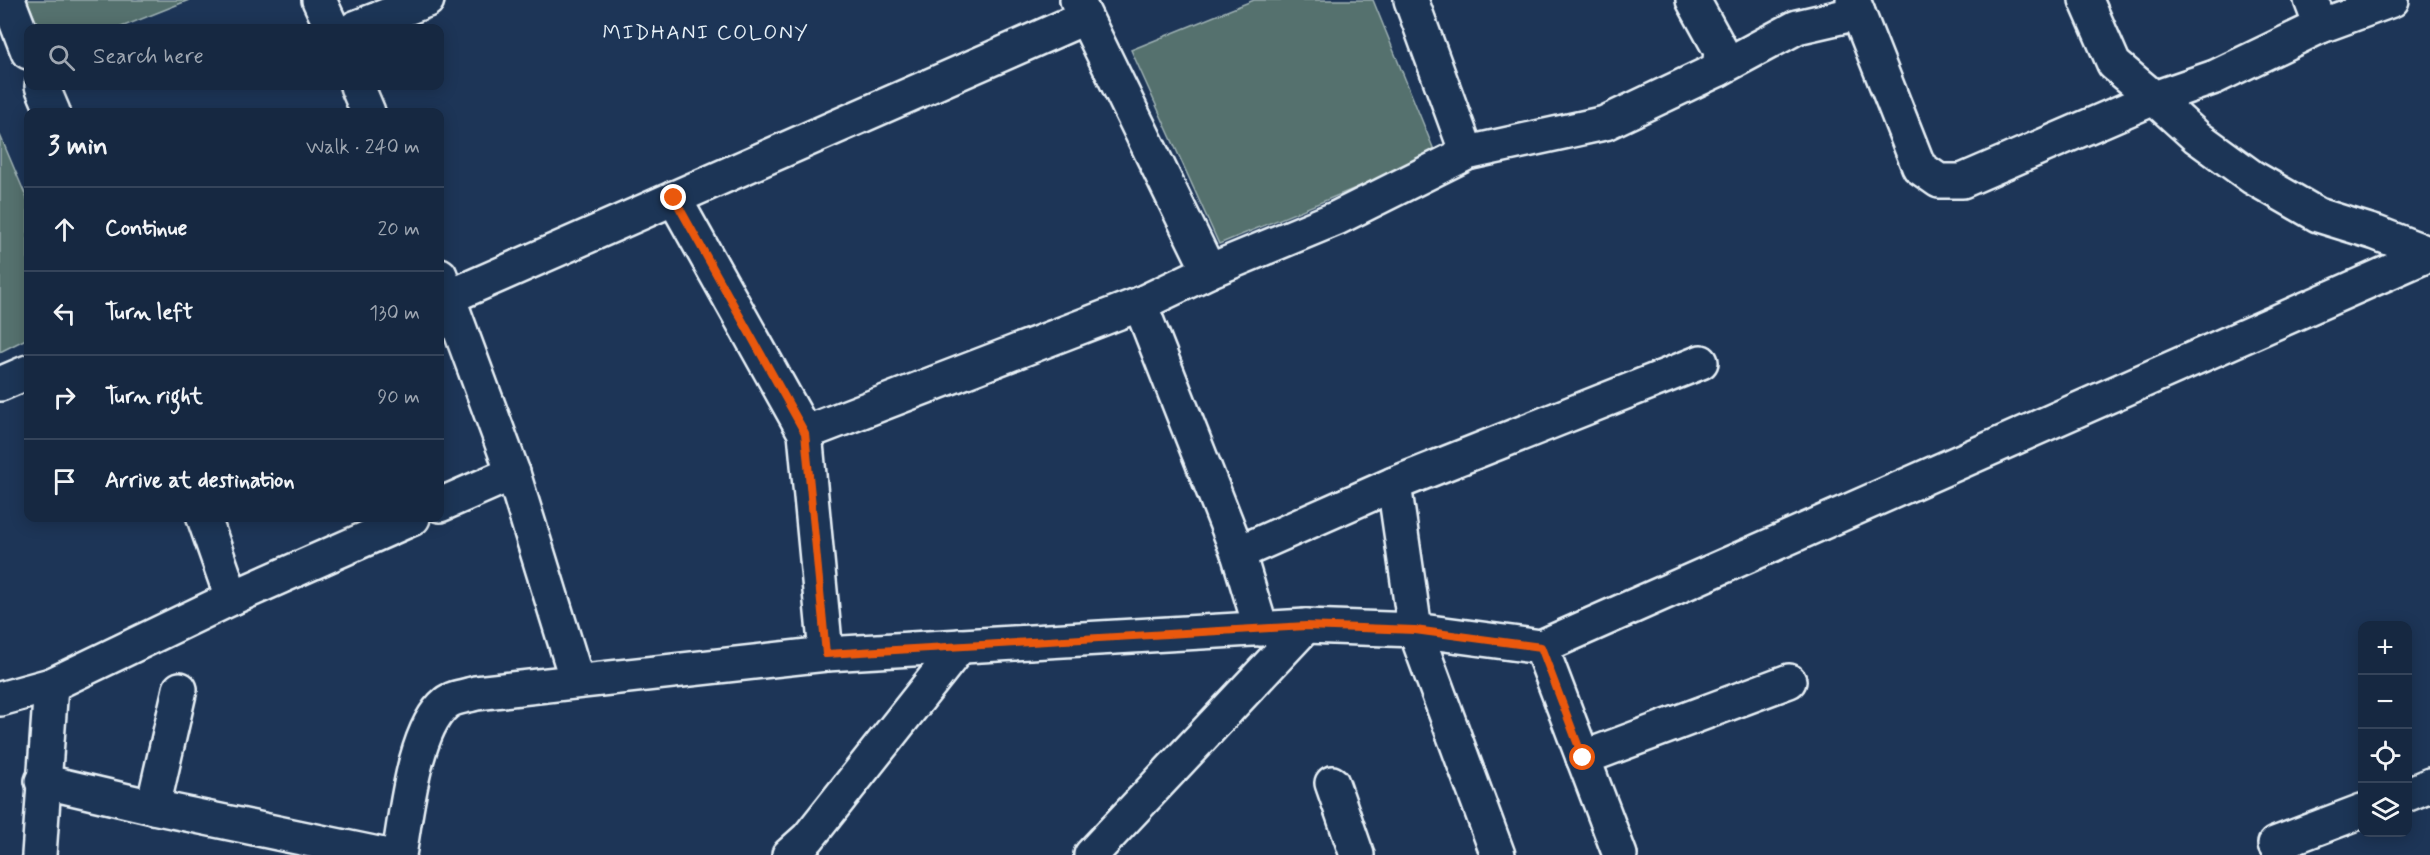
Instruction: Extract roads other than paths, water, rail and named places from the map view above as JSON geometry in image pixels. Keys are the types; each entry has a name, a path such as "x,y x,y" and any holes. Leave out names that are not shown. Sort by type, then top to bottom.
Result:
{"street":[{"path":"8,0 24,42"},
{"path":"319,0 330,24"},
{"path":"365,24 427,0"},
{"path":"1410,0 1467,153"},
{"path":"1693,0 1721,51 1719,69"},
{"path":"2086,0 2114,64 2197,137 2252,177 2318,215 2376,233 2430,254"},
{"path":"805,433 1140,304 1209,271 1337,218 1467,153 1605,123 1719,69 1797,27 1856,6 1920,167 1939,181 1962,181 2154,98 2215,77 2316,13 2392,0"},
{"path":"577,681 513,473 444,286 674,198 1080,9 1209,271"},
{"path":"44,90 51,108"},
{"path":"359,90 366,108"},
{"path":"674,198 805,433 826,654"},
{"path":"399,855 420,747 431,719 447,702 476,693 826,654 1306,626 1415,630 1541,647 2430,254"},
{"path":"1140,304 1238,554 1261,629"},
{"path":"1238,554 1394,484 1701,362"},
{"path":"0,384 24,374"},
{"path":"444,504 513,473"},
{"path":"1394,484 1415,630 1498,855"},
{"path":"205,522 232,598"},
{"path":"0,699 51,686 232,598 403,522"},
{"path":"1091,855 1306,626"},
{"path":"789,855 808,838 960,646"},
{"path":"1541,647 1620,855"},
{"path":"1583,758 1789,681"},
{"path":"39,855 42,781 51,686"},
{"path":"153,807 180,689"},
{"path":"42,781 153,807 383,855"},
{"path":"1332,783 1357,855"},
{"path":"2412,792 2430,785"},
{"path":"2275,844 2358,813"}],"district":[{"name":"MIDHANI COLONY","path":"706,32"}]}
